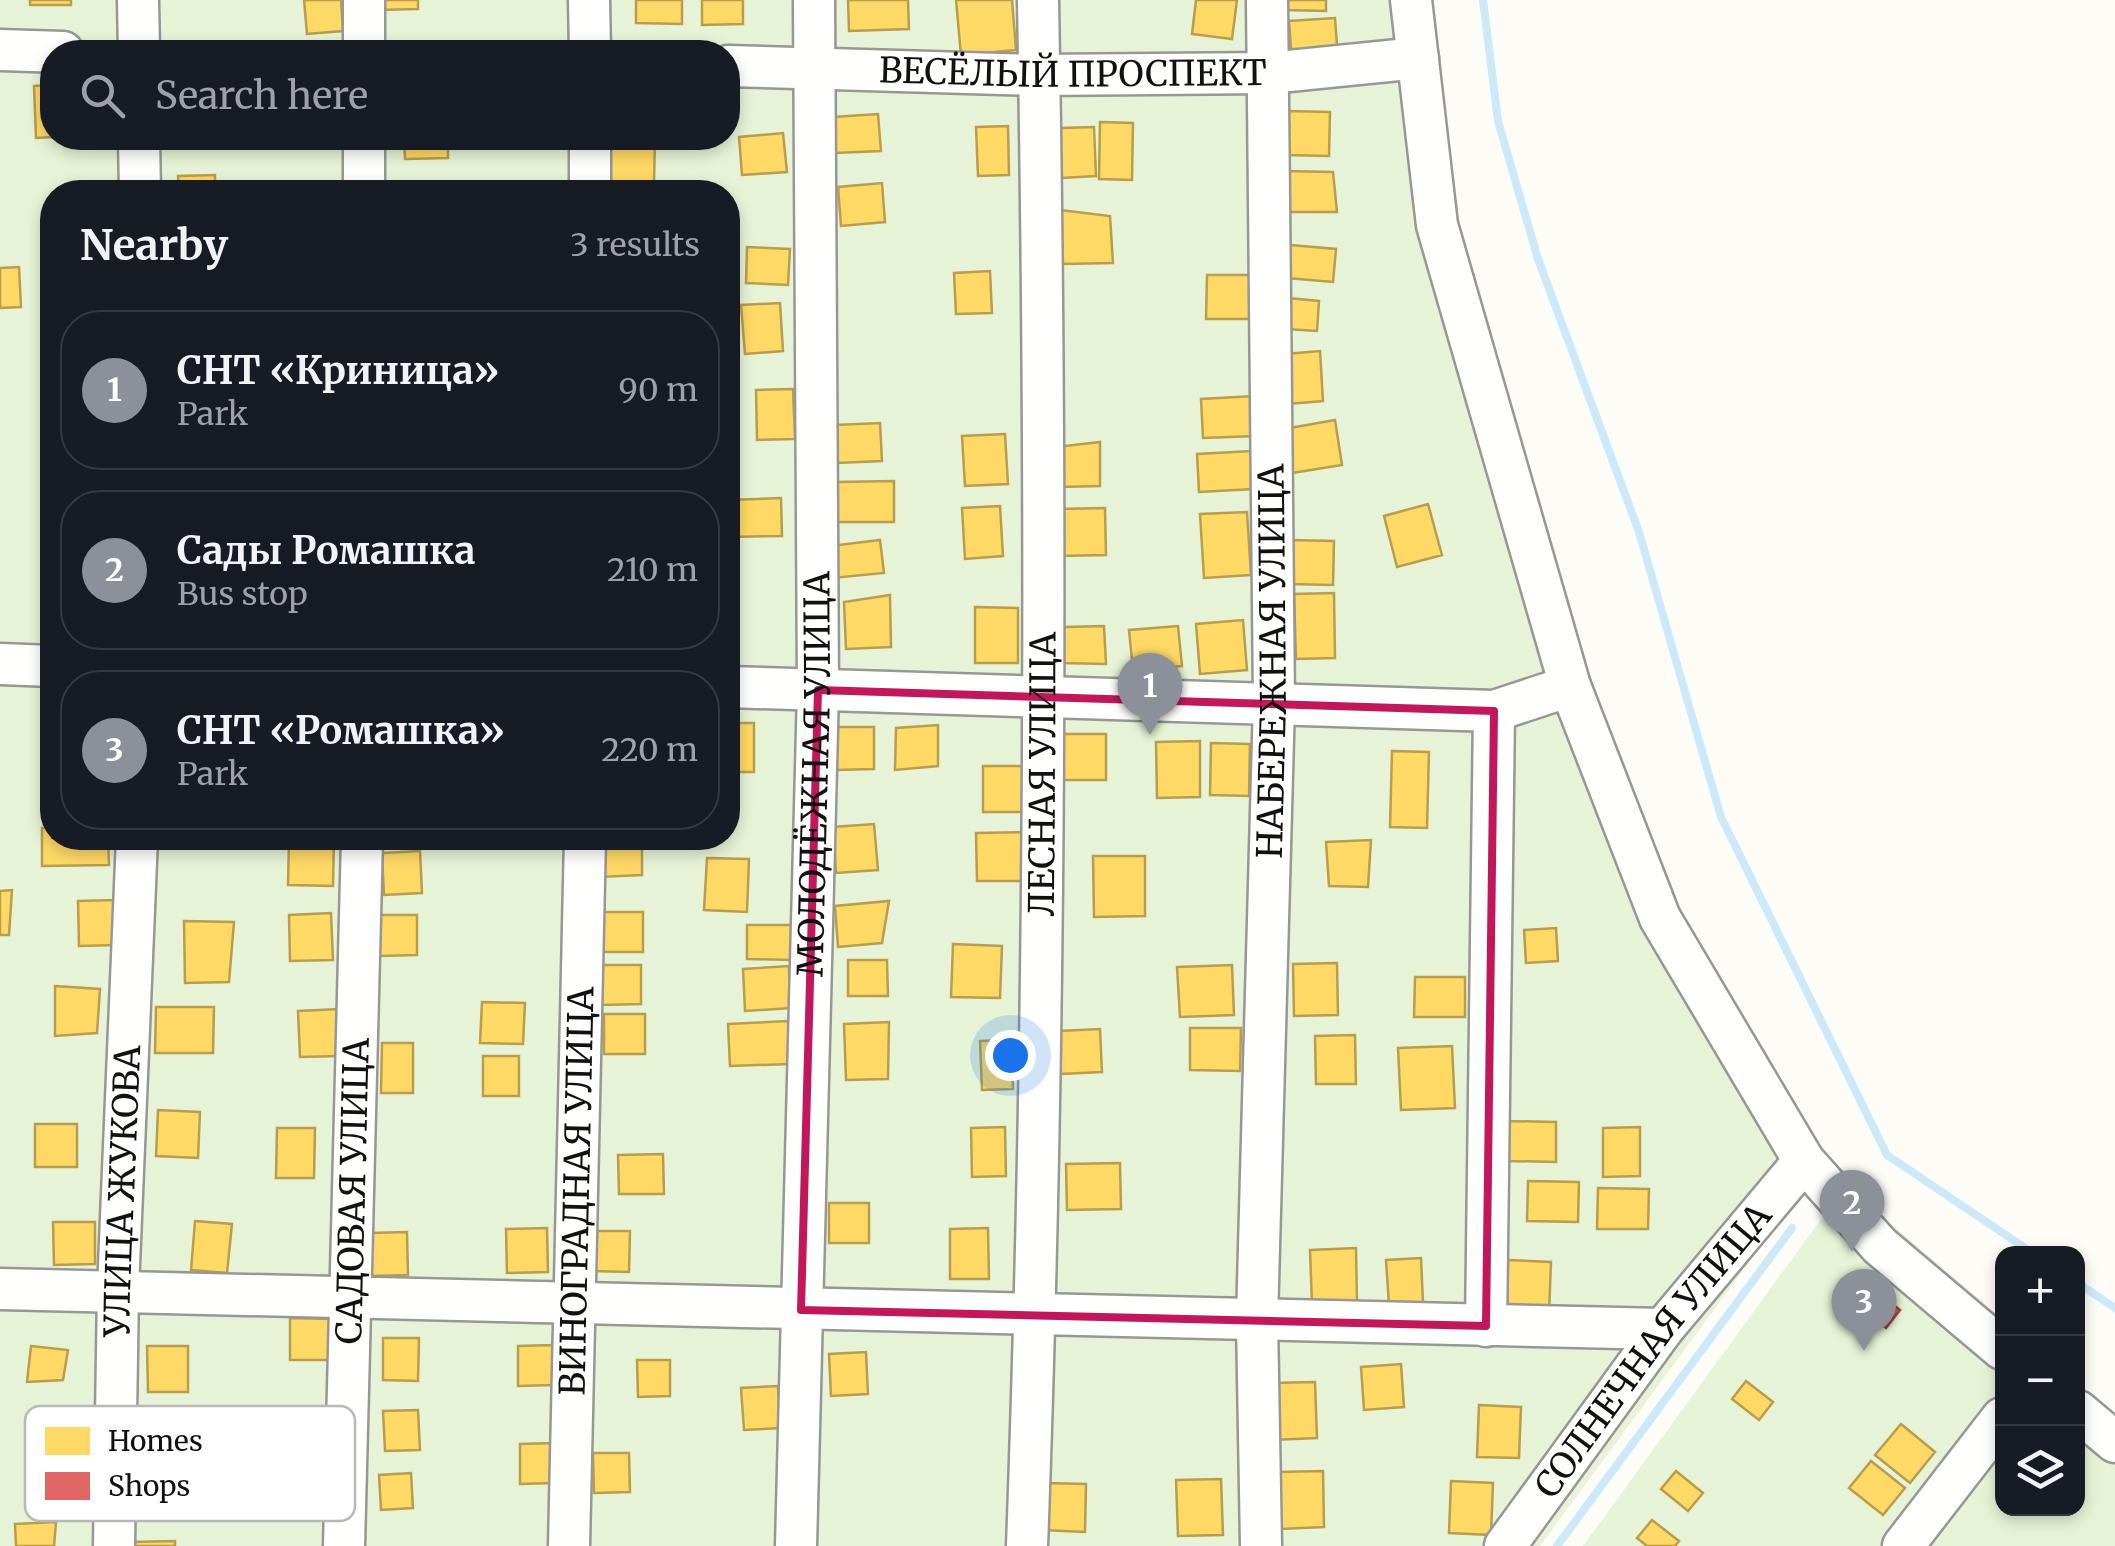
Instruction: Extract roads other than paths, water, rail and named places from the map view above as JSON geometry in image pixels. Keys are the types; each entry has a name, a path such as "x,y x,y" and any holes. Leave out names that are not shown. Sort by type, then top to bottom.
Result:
{"street":[{"path":"138,0 139,40"},
{"path":"364,0 364,40"},
{"path":"589,0 590,40"},
{"name":"МОЛОДЁЖНАЯ УЛИЦА","path":"796,1546 818,690 814,0"},
{"name":"ЛЕСНАЯ УЛИЦА","path":"1027,1546 1036,1315 1044,696 1038,0"},
{"name":"НАБЕРЕЖНАЯ УЛИЦА","path":"1261,1546 1257,1320 1274,702 1267,0"},
{"path":"1411,0 1437,226 1570,686 1660,918 1804,1161 1880,1246 1995,1343"},
{"path":"0,50 40,51"},
{"name":"ВЕСЁЛЫЙ ПРОСПЕКТ","path":"740,66 1040,74 1269,72 1418,58"},
{"path":"140,150 140,180"},
{"path":"364,150 364,180"},
{"path":"590,150 590,180"},
{"path":"0,664 40,666"},
{"path":"740,687 1494,711 1570,686"},
{"path":"1486,1326 1494,711"},
{"name":"УЛИЦА ЖУКОВА","path":"116,1406 136,850"},
{"name":"САДОВАЯ УЛИЦА","path":"347,1406 362,850"},
{"name":"ВИНОГРАДНАЯ УЛИЦА","path":"569,1546 586,850"},
{"name":"СОЛНЕЧНАЯ УЛИЦА","path":"1505,1546 1663,1329 1804,1161"},
{"path":"0,1288 1663,1329"},
{"path":"2085,1418 2115,1442"},
{"path":"1903,1546 1996,1426"},
{"name":"УЛИЦА ЖУКОВА","path":"114,1521 114,1546"},
{"name":"САДОВАЯ УЛИЦА","path":"344,1546 345,1521"}],"waterway":[{"path":"1483,0 1498,121 1538,259 1639,532 1721,817 1887,1155 2022,1246"},
{"path":"1557,1546 1792,1228"},
{"path":"2085,1288 2115,1308"}],"place":[{"name":"СНТ «Криница»","path":"1150,735"},
{"name":"Сады Ромашка","path":"1852,1252"},
{"name":"СНТ «Ромашка»","path":"1864,1351"}]}
